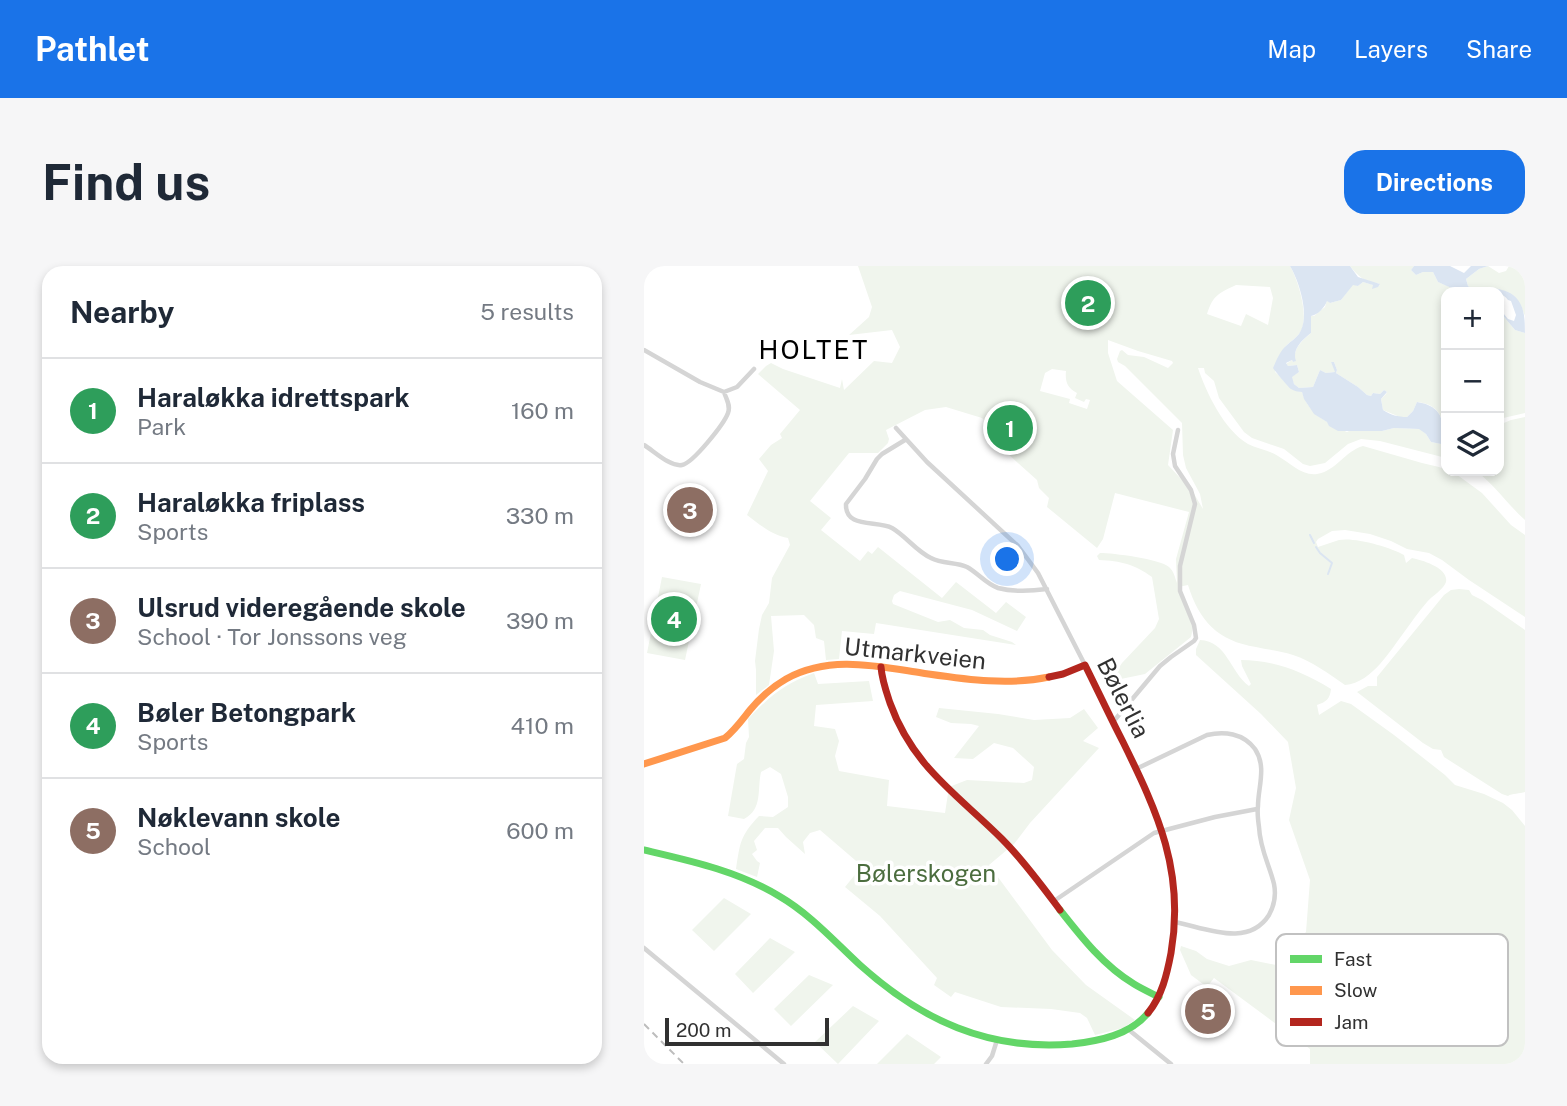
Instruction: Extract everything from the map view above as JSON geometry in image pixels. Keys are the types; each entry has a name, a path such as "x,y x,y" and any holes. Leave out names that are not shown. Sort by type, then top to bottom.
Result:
{"street":[{"path":"644,350 700,382 724,392 737,387 754,369"},
{"path":"644,445 676,465 690,462 729,412 724,392"},
{"name":"Bølerlia","path":"644,850 731,873 782,896 895,995 943,1023 970,1033 1019,1044 1061,1045 1108,1038 1129,1030 1147,1016 1159,997 1168,968 1175,922 1173,878 1158,815 1038,573 1013,540 927,462 896,428"},
{"path":"1113,722 1160,666 1196,638 1194,625 1182,599 1179,581 1195,504 1191,490 1177,471 1174,460 1178,430"},
{"path":"905,440 882,454 873,464 846,504 850,517 858,522 893,528 927,556 941,562 965,566 999,588 1046,589"},
{"name":"Utmarkveien","path":"644,764 723,739 766,693 796,674 815,668 835,664 859,664 1006,681 1065,673 1084,665"},
{"path":"881,667 883,685 895,718 921,761 1011,848 1076,932 1099,957 1126,978 1159,997"},
{"path":"1136,768 1207,734 1218,732 1235,734 1252,746 1259,758 1262,774 1257,809 1262,848 1275,889 1273,907 1264,921 1252,930 1236,934 1175,922"},
{"path":"1054,901 1142,840 1162,831 1257,809"},
{"path":"644,948 784,1064"},
{"path":"1129,1030 1171,1064"},
{"path":"986,1064 992,1056 997,1040"}],"green space":[{"path":"858,266 1290,266 1302,298 1303,324 1300,333 1281,353 1275,372 1290,387 1302,392 1314,412 1347,432 1420,429 1431,442 1441,444 1441,457 1380,441 1361,439 1348,444 1325,463 1310,466 1303,464 1284,449 1252,438 1244,432 1219,398 1214,381 1205,373 1204,368 1198,368 1211,399 1224,420 1239,438 1248,444 1274,454 1306,473 1324,472 1363,446 1439,467 1441,476 1459,476 1482,493 1511,525 1525,535 1525,617 1429,553 1407,549 1370,534 1332,531 1318,539 1318,547 1346,539 1372,543 1404,555 1406,563 1412,558 1428,563 1446,577 1443,587 1427,602 1380,664 1364,678 1345,685 1300,658 1231,640 1204,619 1188,585 1178,587 1191,618 1191,637 1145,674 1116,680 1114,675 1122,663 1155,628 1159,619 1152,577 1133,566 1099,560 1097,556 1100,553 1115,554 1156,561 1171,569 1177,583 1176,559 1189,512 1115,493 1103,539 1097,548 1047,507 1049,498 1039,488 1037,480 988,436 991,426 982,418 946,407 925,410 886,430 888,443 878,453 849,453 810,501 831,518 821,530 860,561 868,551 872,554 878,547 942,598 956,582 996,613 1006,602 1026,617 1017,631 972,610 900,591 894,595 893,604 938,622 950,620 964,628 983,630 1016,645 876,623 874,634 842,631 839,659 826,660 824,641 816,638 814,625 804,615 771,616 774,651 769,685 756,695 755,661 762,615 769,603 772,578 790,545 788,538 771,532 747,515 768,471 759,459 771,445 782,438 780,434 800,410 758,374 771,363 840,388 842,379 844,390 874,361 892,363 900,347 892,330 849,335 869,317 872,307","holes":["1236,285 1270,287 1273,298 1268,325 1246,314 1241,326 1207,314 1217,295","1108,340 1172,361 1168,368 1144,357 1128,355 1122,350 1117,359 1182,423 1186,468 1200,494 1203,509 1190,487 1168,465 1173,430 1117,381 1108,353","1052,369 1066,371 1067,384 1077,393 1075,398 1084,402 1086,399 1090,400 1087,409 1069,403 1070,399 1040,391 1045,373"]},
{"path":"1350,266 1414,266 1411,270 1416,275 1433,272 1438,282 1450,287 1441,287 1441,420 1434,408 1417,402 1407,417 1383,410 1381,399 1387,392 1384,390 1380,394 1367,395 1336,373 1337,370 1334,362 1331,362 1336,372 1326,373 1320,370 1313,387 1299,388 1294,384 1291,377 1299,372 1297,365 1286,364 1295,361 1301,342 1311,333 1311,316 1325,307 1327,300 1330,303 1341,300 1353,284 1358,286 1363,282 1374,285 1373,288 1380,285 1369,282"},
{"path":"1488,266 1499,273 1506,271 1509,266 1525,266 1525,316 1521,306 1504,296 1504,287 1468,286 1466,279"},
{"path":"1504,317 1515,330 1525,333 1525,413 1504,418"},
{"path":"1525,417 1525,520 1482,476 1504,476 1504,423"},
{"path":"662,577 701,584 685,660 647,653"},
{"path":"1459,589 1469,590 1472,595 1525,630 1525,792 1508,796 1502,794 1444,757 1441,750 1423,743 1357,692 1368,686 1377,686 1377,677 1444,595"},
{"path":"1200,640 1216,646 1249,686 1251,684 1241,660 1277,665 1320,683 1331,689 1327,700 1317,705 1319,715 1341,701 1351,704 1455,785 1503,803 1525,826 1525,1064 1310,1064 1310,1049 1306,1046 1508,1046 1508,934 1304,934 1310,880 1289,820 1296,788 1288,742 1196,655"},
{"name":"Bølerskogen","path":"814,673 818,684 869,681 873,701 816,705 814,726 835,729 839,741 835,756 839,771 889,780 887,806 945,813 949,787 967,780 1024,783 1032,780 1034,767 1013,748 994,743 973,759 954,758 979,726 951,723 936,717 939,708 1034,720 1070,718 1084,709 1098,728 1083,741 1099,748 1014,844 989,865 1052,950 1086,985 1135,1020 1123,1028 1095,1035 1087,1018 1080,1013 1001,1007 955,992 951,997 934,985 937,978 880,916 845,887 862,866 820,830 810,833 803,842 805,854 778,828 765,828 754,841 757,850 752,854 760,863 757,877 736,869 742,840 753,823 759,816 773,817 788,807 781,774 770,767 761,772 757,804 750,815 744,819 728,816 737,764 744,759 749,737 748,719 778,692"},
{"path":"724,898 751,914 714,951 692,930"},
{"path":"770,938 795,952 753,993 735,974"},
{"path":"1181,946 1229,966 1251,960 1276,965 1276,1024 1214,978 1207,987 1191,975 1180,950"},
{"path":"809,975 833,985 791,1026 774,1009"},
{"path":"853,1006 879,1021 838,1064 815,1042"},
{"path":"907,1034 941,1057 934,1064 877,1064"}],"shaded area":[{"path":"1290,266 1350,266 1358,277 1380,284 1372,289 1373,285 1363,282 1358,286 1353,285 1341,300 1330,303 1327,301 1321,310 1311,316 1311,333 1297,349 1296,361 1286,363 1288,366 1297,365 1299,372 1292,377 1294,384 1299,388 1313,387 1320,370 1326,373 1335,372 1331,362 1334,362 1336,373 1367,395 1380,394 1384,390 1387,392 1381,399 1383,410 1389,413 1407,417 1417,402 1434,409 1441,420 1441,444 1431,442 1419,429 1338,431 1314,414 1302,392 1292,390 1273,368 1282,350 1299,334 1302,327 1304,309"},
{"path":"1414,266 1450,266 1464,273 1471,266 1488,266 1466,279 1469,287 1450,287 1438,282 1433,272 1416,275 1411,270"},
{"path":"1504,291 1513,295 1522,308 1525,333 1515,330 1504,317 1504,314 1514,321 1516,315 1511,301"}],"waterway":[{"path":"1310,535 1314,543"},
{"path":"1316,547 1332,563 1328,574"}],"railway":[{"path":"644,1024 684,1064"}],"traffic: fast":[{"path":"644,850 714,868 763,887 801,911 860,965 907,1002 957,1028 984,1037 1041,1045 1082,1043 1123,1032 1141,1021 1148,1013"},
{"path":"1060,910 1085,941 1113,969 1159,997"}],"traffic: slow":[{"path":"644,764 725,738 766,693 786,679 819,667 870,665 986,681 1049,677"}],"traffic: jam":[{"path":"1049,677 1085,665 1136,768 1165,844 1171,869 1174,924 1166,977 1148,1013"},
{"path":"881,667 890,703 911,745 938,778 1010,847 1060,910"}],"place":[{"name":"Haraløkka friplass","path":"1088,303"},
{"name":"Haraløkka idrettspark","path":"1010,428"},
{"name":"Ulsrud videregående skole","path":"690,510"},
{"name":"Bøler Betongpark","path":"674,619"},
{"name":"Nøklevann skole","path":"1208,1011"}],"district":[{"name":"HOLTET","path":"814,350"}]}
